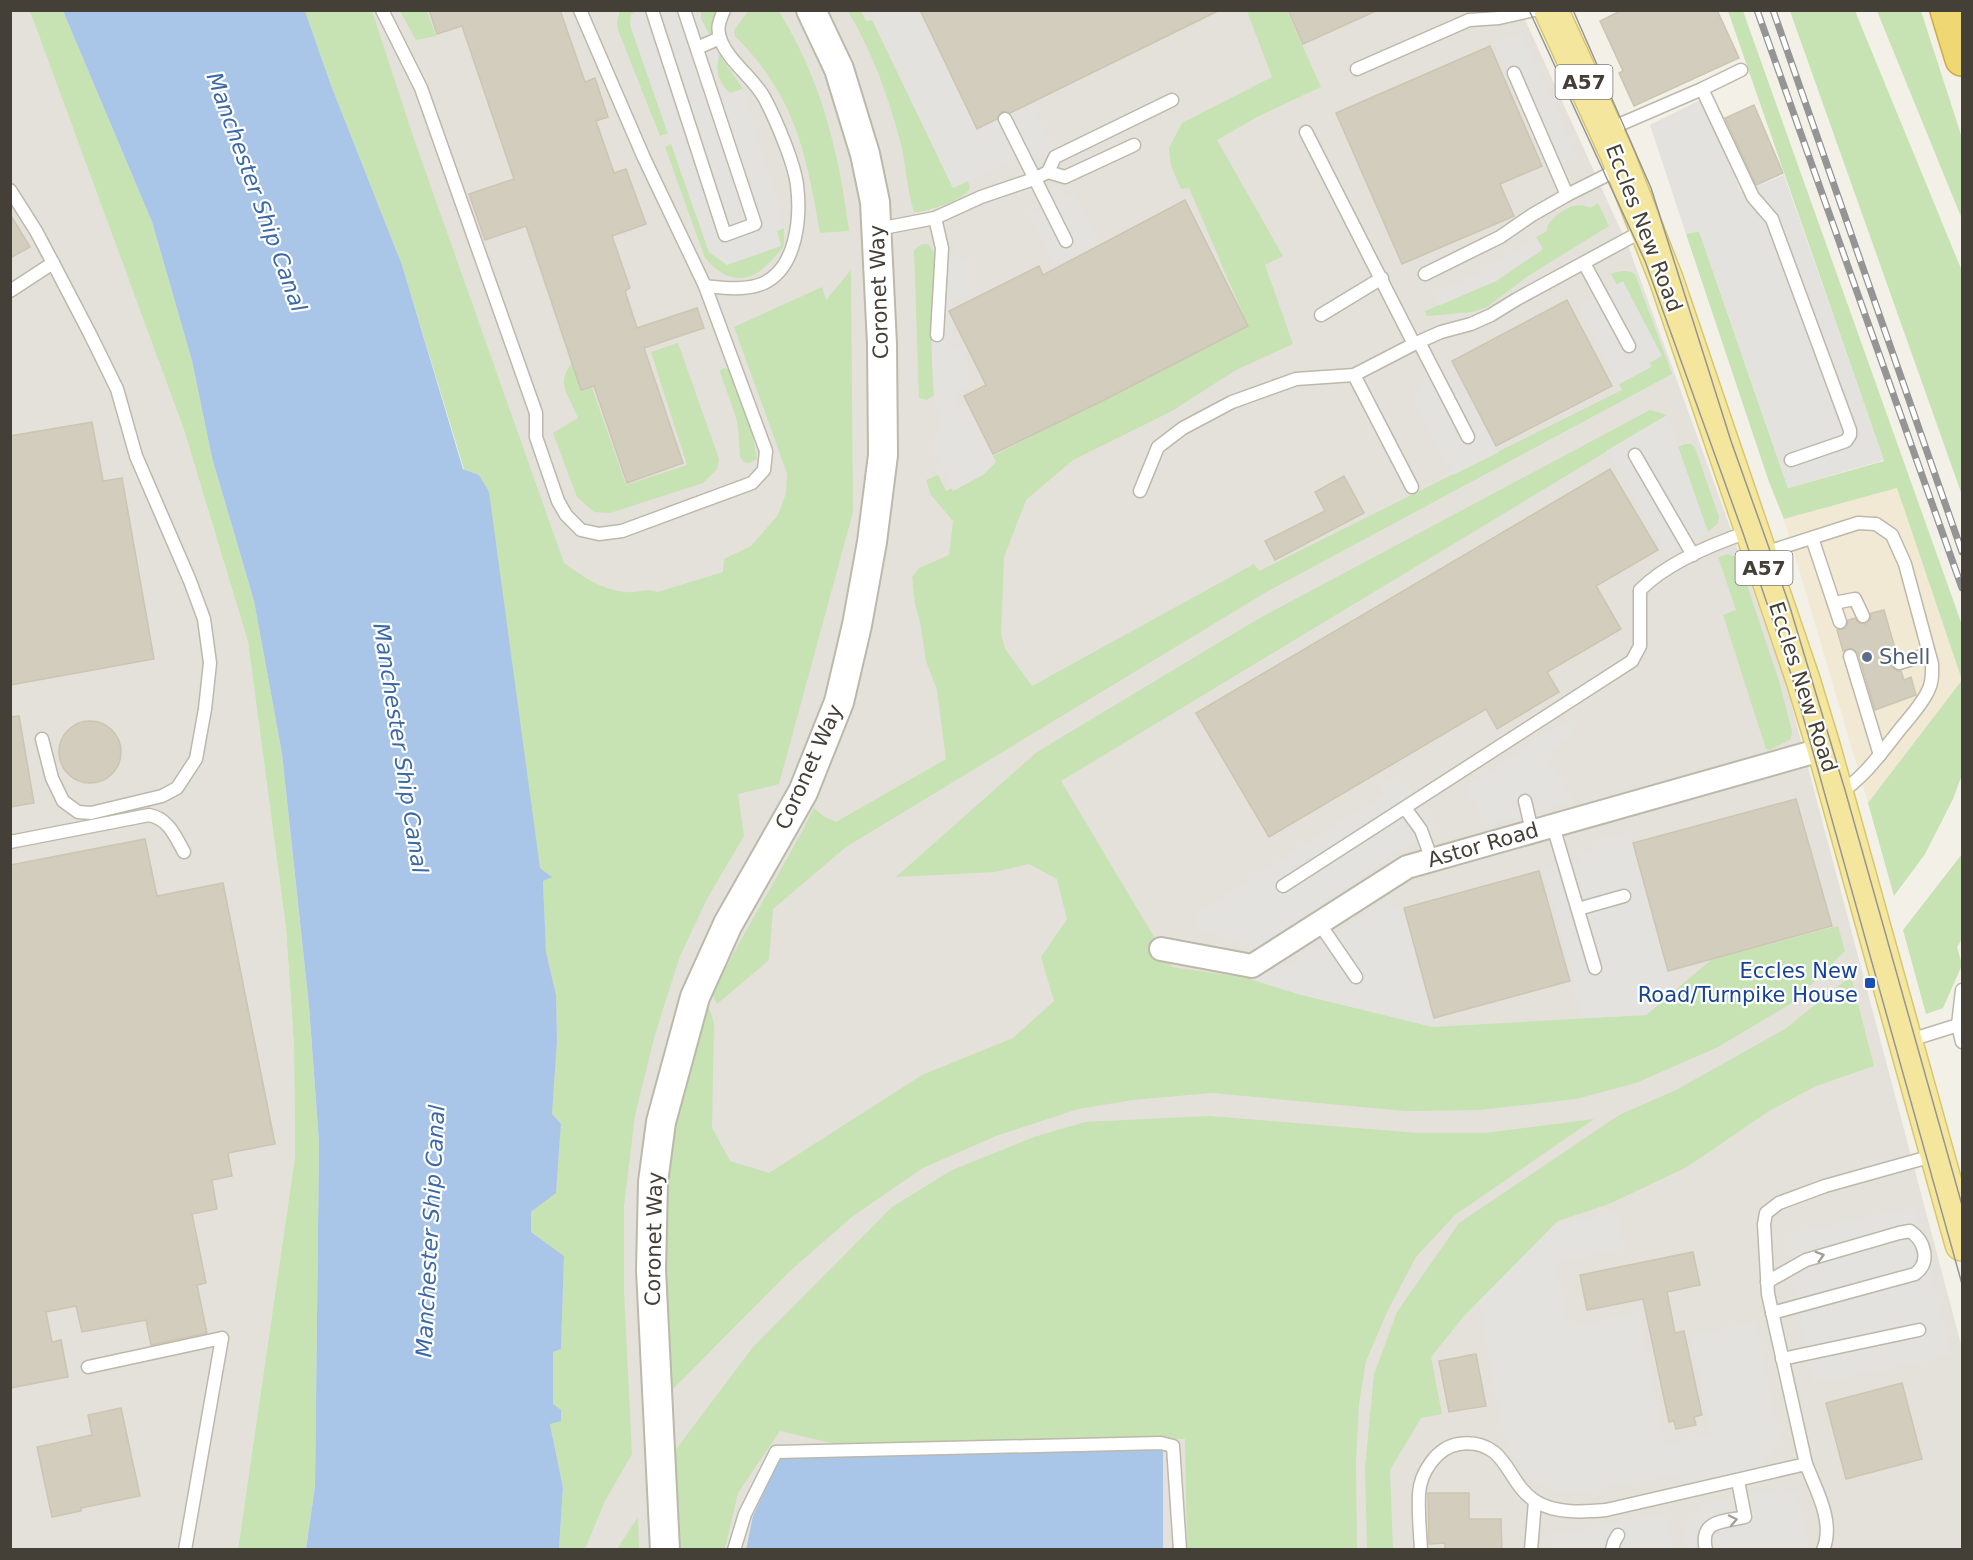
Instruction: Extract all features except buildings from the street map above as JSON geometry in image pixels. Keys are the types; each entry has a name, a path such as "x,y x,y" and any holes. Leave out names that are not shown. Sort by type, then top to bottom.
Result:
{"highway":[{"path":"1947,10 1962,59"}],"main road":[{"name":"Eccles New Road","path":"1551,10 1622,167 1666,279 1756,543 1824,749 1962,1244"}],"street":[{"name":"Coronet Way","path":"665,1550 651,1270 653,1182 662,1122 695,997 728,924 804,792 839,702 857,625 872,542 882,455 882,355 875,202 865,154 839,69 811,10"},
{"name":"Astor Road","path":"1161,949 1252,966 1407,867 1824,749"}],"lane":[{"path":"382,10 421,88 536,413 536,437 558,501 566,515 581,530 599,534 622,531 752,483 764,470 766,451 705,286 644,158 580,10"},
{"path":"652,10 725,235 755,224 684,10"},
{"path":"705,286 750,287 776,276 785,266 794,244 798,202 797,183 764,96 724,48 720,38 717,27 724,10"},
{"path":"1357,69 1467,15 1499,18 1534,10"},
{"path":"697,48 720,38"},
{"path":"1606,130 1741,70"},
{"path":"1514,73 1567,195"},
{"path":"1702,88 1753,197 1772,219 1850,430 1845,441 1791,460"},
{"path":"878,229 935,218 981,197 1034,179 1048,172 1055,157 1172,100"},
{"path":"1005,119 1066,241"},
{"path":"1306,132 1468,437"},
{"path":"1048,172 1065,177 1134,145"},
{"path":"1425,274 1500,237 1532,215 1622,167"},
{"path":"10,190 36,231 117,389 136,456 204,618 210,663 195,759 177,789 162,796 91,813 78,812 63,801 52,778 42,739"},
{"path":"935,218 942,248 937,335"},
{"path":"1140,491 1158,447 1184,428 1232,402 1296,378 1354,375 1441,332 1471,324 1491,315 1633,236 1647,231"},
{"path":"10,291 52,263"},
{"path":"1584,263 1629,346"},
{"path":"1321,315 1382,278"},
{"path":"1354,375 1412,487"},
{"path":"1635,455 1693,555"},
{"path":"1283,886 1632,660 1640,646 1640,590 1653,576 1693,555 1756,543 1812,538 1858,523 1876,524 1892,534 1905,564 1929,654 1932,678 1929,691 1874,764 1855,783 1837,795"},
{"path":"1812,538 1840,622"},
{"path":"1834,603 1855,599 1863,616"},
{"path":"1899,663 1929,654"},
{"path":"1850,656 1880,755"},
{"path":"1525,801 1542,829 1578,909 1595,968"},
{"path":"1405,808 1420,830 1432,860"},
{"path":"10,842 149,815 159,817 169,825 184,852"},
{"path":"1578,909 1624,896"},
{"path":"1319,923 1356,977"},
{"path":"1962,990 1958,1025 1962,1042"},
{"path":"1905,1041 1958,1025"},
{"path":"1823,1550 1827,1527 1822,1504 1806,1464 1772,1313 1767,1282 1764,1224 1766,1213 1779,1203 1825,1186 1937,1155"},
{"path":"1767,1282 1806,1260 1899,1233 1910,1231 1918,1236 1924,1253 1925,1261 1922,1268 1915,1274 1772,1313"},
{"path":"1782,1359 1918,1330"},
{"path":"88,1367 222,1338 184,1550"},
{"path":"734,1550 745,1514 776,1452 1161,1443 1173,1446 1180,1550"},
{"path":"1420,1550 1419,1492 1425,1473 1441,1451 1455,1444 1481,1445 1492,1451 1501,1458 1513,1479 1535,1501 1554,1508 1582,1512 1606,1510 1806,1464"},
{"path":"1706,1550 1704,1535 1706,1529 1714,1524 1744,1517 1738,1481"},
{"path":"1531,1550 1535,1501"},
{"path":"1612,1550 1618,1535"}],"shaded area":[{"path":"30,10 184,430 248,642 286,928 294,1046 295,1157 238,1549 11,1550 10,11"},
{"path":"305,11 1521,11 1629,248 1783,673 1962,1348 1962,1549 559,1549 563,1487 464,469 402,265"},
{"path":"636,11 701,11 701,19 719,54 716,69 720,85 730,93 743,89 784,228 777,231 781,246 727,265 709,252 630,25 631,15"},
{"path":"868,11 920,11 977,128 1031,102 1053,150 1035,159 1029,152 953,188"},
{"path":"1521,32 1577,156 1549,168 1494,44"},
{"path":"1702,99 1741,192 1784,175 1884,460 1788,488 1699,231 1686,234 1650,125"},
{"path":"1073,192 1099,244 1055,265 1029,214"},
{"path":"1536,237 1543,249 1496,281 1440,305 1435,293 1483,271"},
{"path":"936,256 970,258 969,297 952,299 953,347 966,347 968,390 957,390 958,409 967,405 996,462 983,475 953,491 932,446 943,438 934,395 932,364 931,315"},
{"path":"1623,281 1662,356 1649,363 1651,367 1619,384 1578,306"},
{"path":"1455,367 1499,452 1453,475 1415,403 1418,387"},
{"path":"1667,415 1708,532 1667,555 1606,451"},
{"path":"1897,488 1962,680 1868,803 1784,519"},
{"path":"1565,720 1575,733 1544,755 1573,800 1490,825 1464,789"},
{"path":"1385,780 1405,784 1435,827 1258,947 1195,927 1198,913 1384,794 1379,784"},
{"path":"1630,832 1674,991 1646,1015 1582,1018 1544,870 1580,860 1581,853 1599,847 1598,840"},
{"path":"1385,902 1405,914 1433,1027 1298,994 1253,980 1256,968 1279,954 1287,965"},
{"path":"1914,1206 1951,1356 1813,1384 1792,1285 1791,1234"},
{"path":"1616,1212 1624,1248 1556,1263 1568,1328 1638,1312 1665,1445 1711,1435 1690,1336 1756,1322 1779,1440 1759,1467 1683,1483 1681,1477 1641,1480 1567,1495 1525,1478 1506,1446 1479,1301 1554,1225"},
{"path":"1784,1488 1796,1492 1809,1549 1687,1549 1682,1531 1703,1505"},
{"path":"1665,1513 1674,1549 1554,1549 1553,1535"}],"green space":[{"path":"749,10 779,11 806,63 834,144 849,231 820,233 803,151 785,103 755,58 735,36 734,30"},
{"path":"30,11 63,11 152,222 192,361 212,458 254,601 282,754 309,1006 319,1143 315,1486 306,1549 238,1549 295,1157 294,1046 286,928 248,642 184,430"},
{"path":"305,11 372,11 414,139 564,563 585,578 625,592 649,590 658,592 723,572 724,559 751,546 778,515 786,493 787,473 734,327 822,287 826,300 851,270 853,512 779,784 738,794 744,836 708,897 680,956 654,1038 635,1115 624,1206 624,1291 632,1454 605,1501 585,1549 559,1549 563,1487 550,1424 553,1404 553,1352 561,1349 564,1256 531,1232 531,1212 556,1193 561,1124 552,1114 557,1041 556,995 546,952 543,880 551,876 540,868 479,475 464,469 402,265 331,85"},
{"path":"400,11 427,11 436,36 416,40"},
{"path":"620,11 636,11 631,15 630,25 668,133 660,136 618,30 617,22"},
{"path":"701,11 719,11 713,23 711,38 701,19"},
{"path":"848,11 861,11 866,21 872,20 953,188 968,181 970,188 961,197 936,208 914,212 901,144 891,109 872,59"},
{"path":"1247,11 1287,11 1321,87 1259,116 1217,140 1283,256 1265,265 1293,344 1236,370 1172,411 1073,460 1026,500 1004,557 1001,634 1005,649 1032,686 1254,564 1259,571 1622,390 1619,384 1651,367 1623,282 1617,285 1611,274 1629,271 1635,274 1672,374 1268,591 846,847 773,909 769,960 717,1004 712,994 814,808 823,816 836,822 946,759 937,690 926,661 912,577 919,568 949,555 953,521 931,495 926,480 938,475 946,491 964,483 989,458 1248,326 1189,188 1181,189 1171,166 1169,148 1182,123 1272,77"},
{"path":"1728,11 1743,11 1962,625 1962,680 1897,488 1784,519 1769,482 1686,234 1699,231 1788,488 1884,461"},
{"path":"1790,11 1855,11 1962,271 1962,495"},
{"path":"1877,11 1921,11 1962,138 1962,219"},
{"path":"719,54 743,89 730,93 722,84 718,71"},
{"path":"671,144 709,252 781,245 777,231 784,228 783,247 761,270 745,278 737,278 721,272 705,258 665,147"},
{"path":"1598,203 1609,226 1528,276 1487,307 1473,312 1427,316 1425,311 1496,281 1542,250 1536,237 1547,231 1547,226 1561,212 1572,206 1590,208"},
{"path":"922,244 928,244 936,256 931,315 934,395 927,400 919,398 914,250"},
{"path":"678,343 719,459 717,469 703,483 610,513 594,512 577,497 553,433 578,418 564,384 567,371 580,353 626,485 687,465 651,352"},
{"path":"725,368 730,370 753,437 757,459 750,463 744,462 740,457 735,414 720,372"},
{"path":"1650,410 1667,415 1061,781 1172,967 1247,978 1298,994 1433,1027 1646,1015 1712,959 1838,926 1845,951 1792,1003 1718,1047 1636,1083 1576,1099 1479,1110 1405,1111 1212,1093 1133,1100 1078,1109 996,1136 923,1168 853,1216 789,1272 671,1391 663,1258 670,1160 683,1091 708,1004 714,1023 712,1128 730,1161 769,1173 922,1075 1013,1038 1054,1001 1041,957 1067,919 1057,879 1029,864 995,872 896,877 1037,752 1258,619"},
{"path":"1691,444 1695,448 1719,517 1718,523 1708,532 1678,447"},
{"path":"1728,554 1737,557 1743,573 1779,681 1792,731 1791,739 1770,750 1766,749 1723,615 1736,610 1718,557"},
{"path":"1962,680 1962,775 1953,799 1925,854 1894,896 1868,803"},
{"path":"1962,854 1962,939 1957,947 1962,965 1943,1008 1926,1014 1903,930"},
{"path":"1851,976 1874,1066 1816,1086 1769,1111 1687,1167 1609,1204 1558,1221 1464,1316 1431,1357 1442,1414 1421,1418 1390,1470 1393,1549 1367,1549 1365,1467 1374,1374 1397,1312 1459,1223 1619,1115 1676,1090 1785,1029"},
{"path":"1209,1116 1419,1133 1485,1133 1594,1119 1455,1215 1416,1257 1388,1310 1366,1361 1359,1404 1356,1459 1357,1549 1187,1549 1185,1439 840,1445 780,1431 738,1493 725,1549 680,1549 674,1452 753,1347 892,1207 952,1170 1034,1137 1085,1122"},
{"path":"638,1517 639,1549 617,1549"}],"water":[{"name":"Manchester Ship Canal","path":"63,11 305,11 331,85 402,265 463,469 479,475 489,492 540,868 552,877 543,881 546,952 556,995 557,1041 552,1114 561,1124 556,1193 531,1212 531,1232 564,1256 561,1349 553,1352 553,1404 561,1410 561,1421 550,1424 563,1487 559,1549 306,1549 315,1486 319,1143 309,1006 282,754 254,601 212,458 192,361 152,222"},
{"path":"1163,1449 1163,1549 746,1550 753,1516 780,1457"}],"tram line":[{"path":"1529,10 1645,261 1792,677 1962,1284"},
{"path":"1573,10 1651,188 1731,441 1789,604 1845,790 1962,1205"}],"railway":[{"path":"1757,10 1962,588"},
{"path":"1773,10 1962,552"}],"place":[{"name":"Shell","path":"1867,657"},
{"name":"Eccles New Road/Turnpike House","path":"1870,983"}]}
